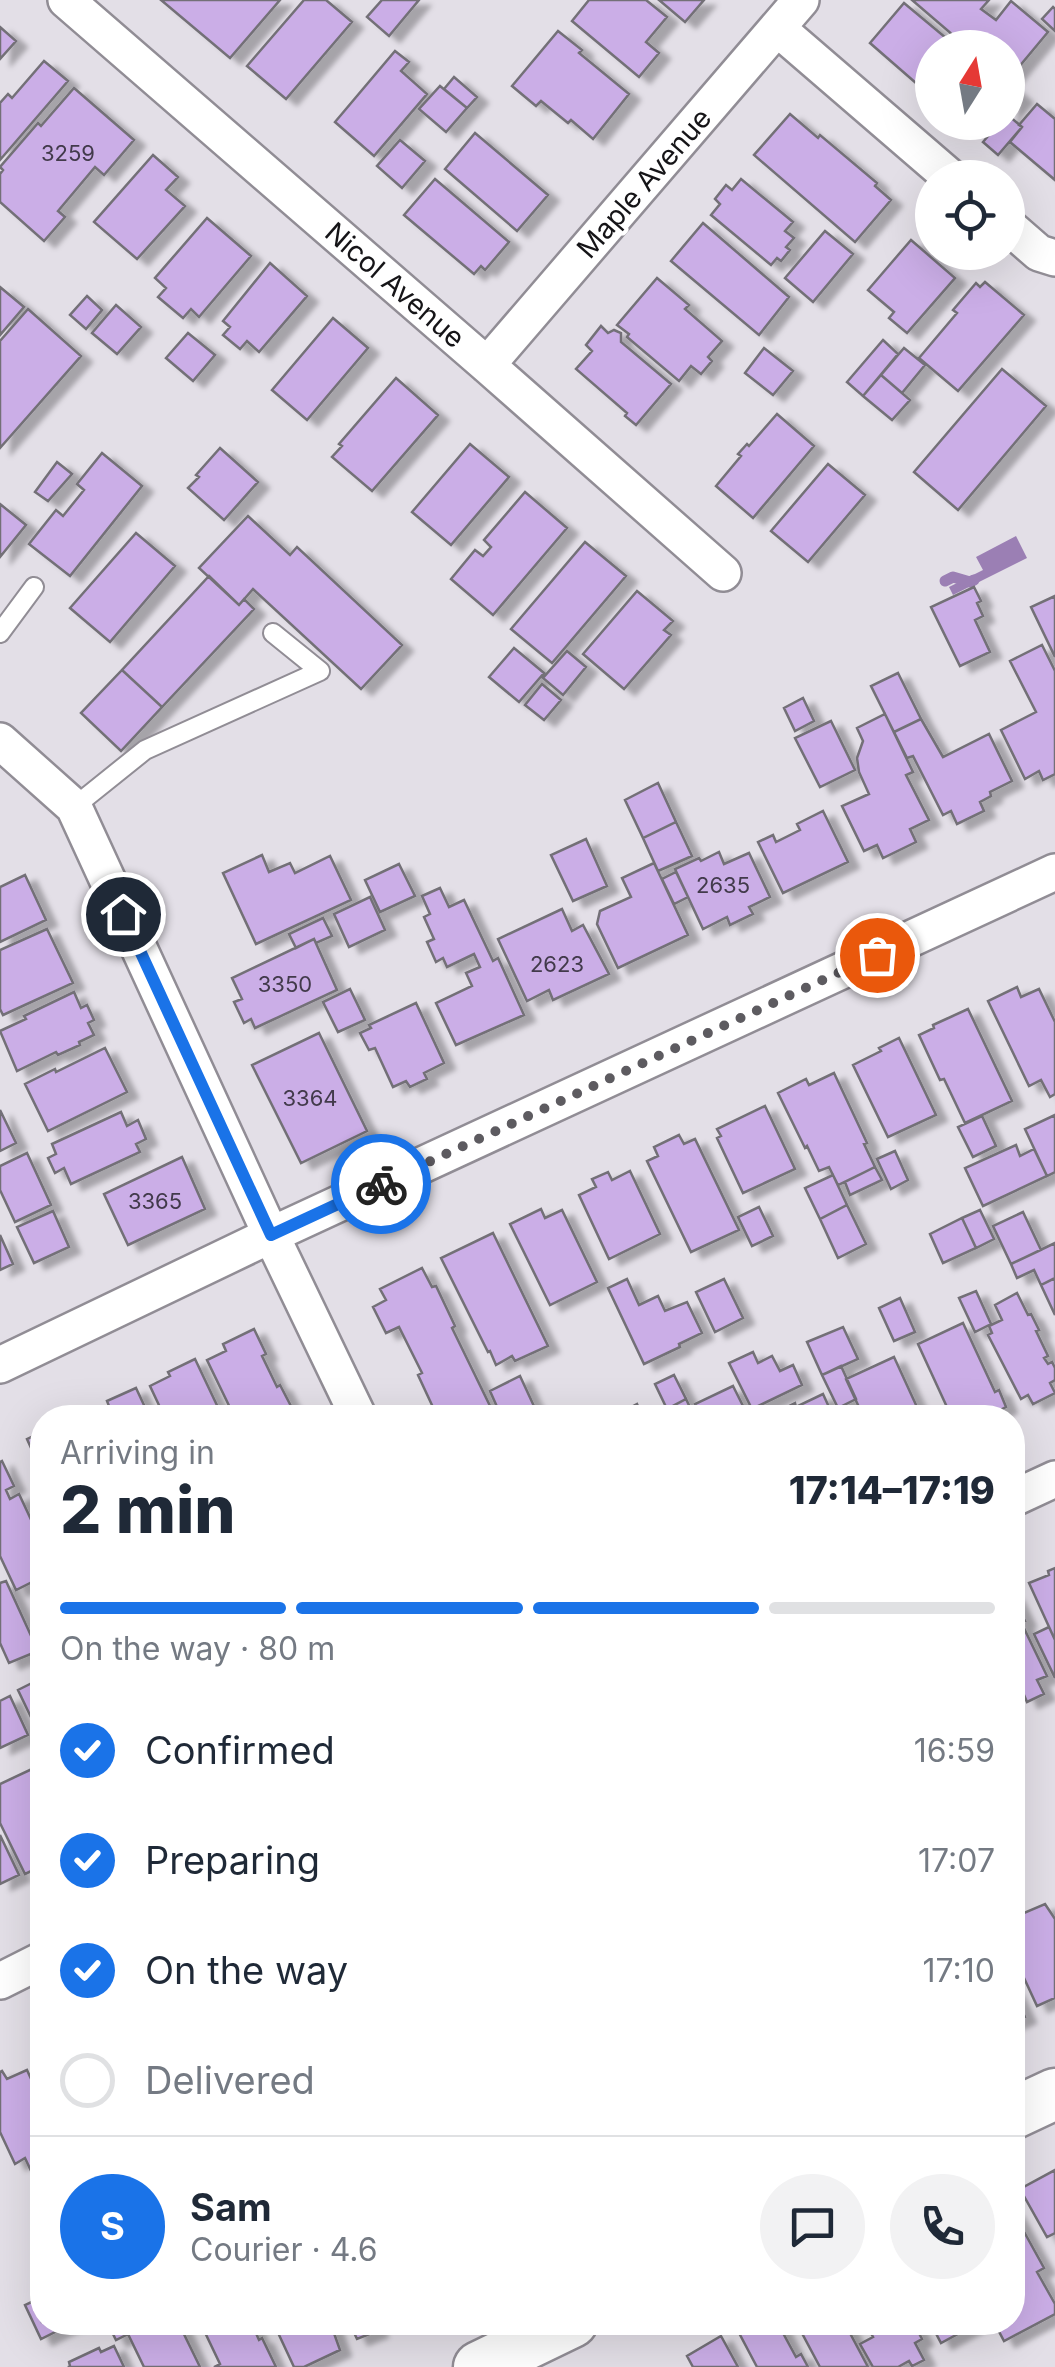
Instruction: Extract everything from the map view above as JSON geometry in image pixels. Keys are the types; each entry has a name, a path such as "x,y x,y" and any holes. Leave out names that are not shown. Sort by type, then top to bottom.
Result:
{"main road":[{"path":"1025,2108 1055,2094"},
{"path":"478,2367 545,2335"}],"street":[{"name":"Nicol Avenue","path":"66,0 722,573"},
{"name":"Maple Avenue","path":"487,365 801,0"},
{"path":"777,28 930,160"},
{"path":"1025,241 1039,253 1055,258"},
{"path":"0,741 74,807 354,1405"},
{"path":"0,1365 271,1235 1055,872"},
{"path":"1025,1494 1055,1479"},
{"path":"0,1981 30,1966"}],"lane":[{"path":"0,633 34,587"},
{"path":"74,807 145,750 320,671 274,633"}],"shaded area":[{"path":"1016,536 1027,558 953,595 949,587 983,570 976,557"}],"building":[{"path":"161,0 280,0 230,58"},
{"path":"304,0 326,0 352,22 286,99 247,66"},
{"path":"382,0 419,0 389,36 367,17"},
{"path":"589,0 646,0 667,17 646,42 659,53 639,77 572,21"},
{"path":"659,0 704,0 685,22"},
{"path":"912,0 989,0 981,9 996,20 1011,1 1048,32 1025,60 1025,30 947,30"},
{"path":"904,3 936,30 915,30 915,82 870,43"},
{"path":"1055,9 1055,31 1042,19"},
{"path":"0,27 16,41 0,59"},
{"path":"558,31 629,94 593,139 571,120 568,123 541,101 536,106 512,86"},
{"path":"395,51 409,62 401,71 427,94 374,156 335,122"},
{"path":"44,61 68,81 0,160 0,103 8,94 12,98"},
{"path":"454,77 477,97 467,108 444,89"},
{"path":"440,86 467,108 446,132 419,109"},
{"path":"74,88 134,140 104,175 95,167 58,211 65,217 44,241 0,202 0,167"},
{"path":"1037,104 1055,119 1055,180 1010,142 1025,140 1025,118"},
{"path":"790,114 877,183 875,186 891,200 855,242 754,155"},
{"path":"475,133 548,195 517,231 445,169"},
{"path":"400,140 425,161 402,188 377,166"},
{"path":"985,140 1011,140 998,155"},
{"path":"153,155 178,177 166,190 185,206 137,259 94,222"},
{"path":"435,179 509,242 485,270 481,266 474,274 404,215"},
{"path":"741,179 793,222 785,231 794,238 781,261 777,258 771,265 711,215 720,204 715,199 726,185 732,190"},
{"path":"207,218 251,256 199,317 191,309 183,318 158,297 166,288 155,278"},
{"path":"703,223 789,297 759,335 671,261"},
{"path":"825,231 853,254 813,302 785,278"},
{"path":"911,240 915,243 915,270 946,270 955,278 907,333 889,318 894,312 868,290"},
{"path":"270,263 307,296 259,352 247,341 240,349 223,335 230,327 223,321"},
{"path":"657,278 722,341 708,357 712,361 701,374 691,366 679,381 617,325"},
{"path":"985,282 1024,315 958,391 919,358 957,313 953,310 976,283 980,287"},
{"path":"0,287 24,307 0,335"},
{"path":"87,296 102,310 86,329 70,315"},
{"path":"116,305 141,327 117,354 92,333"},
{"path":"28,309 81,356 0,448 0,341"},
{"path":"333,318 368,348 307,420 272,390"},
{"path":"601,326 608,333 621,333 621,342 671,384 636,425 576,369 592,351 586,345"},
{"path":"188,333 215,355 193,381 166,358"},
{"path":"883,340 898,354 863,396 847,382"},
{"path":"764,348 793,371 773,395 745,373"},
{"path":"904,348 925,365 902,393 881,375"},
{"path":"1002,369 1046,406 958,510 914,472"},
{"path":"881,375 910,400 892,420 863,396"},
{"path":"396,378 438,415 372,491 332,457"},
{"path":"777,414 814,446 753,518 716,486 741,456 738,454"},
{"path":"470,444 509,477 451,545 412,512"},
{"path":"220,448 258,482 224,520 188,488"},
{"path":"102,453 142,486 70,576 29,544 56,510 63,516 84,490 77,484"},
{"path":"57,462 72,474 48,501 35,492"},
{"path":"828,464 865,495 808,562 771,531"},
{"path":"525,492 567,528 493,615 451,579 475,550 483,556 491,547 484,540"},
{"path":"0,504 26,525 0,557"},
{"path":"248,516 290,555 297,547 402,645 361,689 253,589 239,605 199,568"},
{"path":"136,533 175,566 110,642 70,608"},
{"path":"585,542 626,576 552,663 511,629"},
{"path":"209,576 239,605 244,599 254,609 162,707 122,670"},
{"path":"974,587 983,616 975,620 990,652 960,666 931,607"},
{"path":"637,591 673,621 664,630 671,635 624,689 583,654"},
{"path":"1055,596 1055,657 1031,607"},
{"path":"1042,645 1055,671 1055,774 1043,780 1039,771 1025,779 1001,730 1036,712 1010,661"},
{"path":"514,648 544,673 519,702 489,677"},
{"path":"567,651 586,667 563,695 543,678"},
{"path":"122,670 162,707 121,751 81,713"},
{"path":"898,673 921,719 894,732 871,686"},
{"path":"542,684 561,700 544,720 525,705"},
{"path":"803,698 814,721 795,731 784,708"},
{"path":"885,714 913,772 906,775 929,820 910,829 916,842 883,858 877,845 864,851 842,806 869,794 859,772 857,758 863,741 857,728"},
{"path":"921,719 943,757 989,734 1012,781 980,802 984,811 957,824 951,811 943,815 913,756 907,758 894,732"},
{"path":"831,721 855,770 820,787 795,738"},
{"path":"658,783 676,822 643,838 625,800"},
{"path":"823,811 848,862 783,893 758,842 773,835 776,842 800,830 797,824"},
{"path":"676,822 692,856 658,871 643,838"},
{"path":"586,839 607,886 573,901 551,855"},
{"path":"719,852 724,864 749,853 770,897 749,907 753,914 730,925 727,917 703,929 675,869"},
{"path":"262,855 269,872 290,863 295,873 330,856 351,900 256,944 223,873"},
{"path":"654,863 688,935 618,968 597,924 600,911 631,897 622,878"},
{"path":"399,864 415,896 380,912 365,880"},
{"path":"676,872 688,897 674,904 662,879"},
{"path":"25,875 46,920 0,942 0,887"},
{"path":"440,888 449,907 464,900 493,961 498,958 524,1015 456,1045 436,1003 472,986 466,973 480,967 474,954 447,967 443,958 436,962 427,942 434,939 424,917 430,914 422,896"},
{"path":"370,897 385,930 349,947 334,914"},
{"path":"562,909 572,931 583,925 609,974 553,1000 549,990 527,1001 498,939"},
{"path":"323,918 332,936 296,948 289,934"},
{"path":"47,929 73,983 3,1015 0,950"},
{"path":"314,939 337,990 255,1028 251,1019 244,1023 234,1002 242,999 232,978"},
{"path":"1017,987 1021,997 1039,989 1055,1022 1055,1094 1050,1097 1041,1080 1029,1086 988,1001"},
{"path":"350,989 365,1020 338,1032 323,1002"},
{"path":"74,992 81,1008 87,1005 94,1020 88,1023 94,1035 79,1042 80,1045 17,1071 0,1031"},
{"path":"416,1003 444,1063 424,1073 427,1079 410,1087 406,1081 393,1087 375,1048 369,1050 360,1033"},
{"path":"968,1009 1012,1101 965,1123 919,1035"},
{"path":"319,1033 367,1131 301,1163 252,1065"},
{"path":"899,1038 936,1115 888,1137 853,1065"},
{"path":"105,1048 127,1092 48,1131 25,1084"},
{"path":"834,1073 875,1167 838,1185 829,1167 819,1171 778,1093 806,1079 809,1085"},
{"path":"765,1106 795,1169 743,1193 717,1138 721,1136 717,1129"},
{"path":"0,1110 16,1143 0,1151"},
{"path":"121,1112 127,1126 138,1120 146,1139 136,1144 140,1152 71,1184 64,1168 55,1173 48,1158 56,1154 52,1144"},
{"path":"1055,1115 1055,1172 1047,1176 1025,1129"},
{"path":"982,1116 996,1146 973,1157 958,1127"},
{"path":"679,1135 684,1144 695,1139 739,1230 691,1252 647,1161 658,1156 654,1147"},
{"path":"1016,1145 1020,1156 1034,1149 1047,1176 983,1206 965,1168"},
{"path":"895,1151 908,1180 891,1189 877,1159"},
{"path":"27,1153 51,1205 15,1222 0,1190 0,1166"},
{"path":"182,1157 205,1209 128,1245 104,1194"},
{"path":"875,1167 882,1180 850,1195 845,1182"},
{"path":"630,1171 660,1234 609,1259 579,1195 596,1187 592,1179 608,1172 612,1180"},
{"path":"833,1175 847,1205 820,1219 805,1188"},
{"path":"847,1205 866,1244 838,1258 820,1219"},
{"path":"759,1207 773,1236 752,1246 738,1217"},
{"path":"541,1209 545,1218 562,1210 597,1282 550,1305 510,1224"},
{"path":"980,1210 994,1239 976,1248 962,1218"},
{"path":"53,1211 69,1247 34,1263 17,1227"},
{"path":"1023,1212 1041,1250 1011,1264 993,1226"},
{"path":"962,1218 976,1248 943,1263 930,1234"},
{"path":"493,1233 548,1346 496,1365 441,1258"},
{"path":"0,1235 13,1264 0,1270"},
{"path":"1055,1243 1055,1278 1041,1285 1034,1270 1017,1278 1011,1264"},
{"path":"422,1268 432,1287 436,1286 490,1405 432,1405 418,1375 422,1373 399,1327 386,1333 373,1307 386,1300 380,1289"},
{"path":"1055,1278 1055,1315 1041,1285"},
{"path":"627,1279 639,1305 658,1296 665,1311 687,1302 702,1333 644,1364 608,1288"},
{"path":"724,1279 743,1318 715,1332 696,1292"},
{"path":"976,1291 991,1324 975,1332 959,1298"},
{"path":"1017,1293 1039,1330 1036,1331 1048,1356 1044,1358 1055,1368 1055,1380 1050,1383 1055,1393 1033,1404 1028,1395 1021,1399 988,1335 992,1333 989,1326 1002,1320 995,1305"},
{"path":"900,1298 915,1332 894,1341 879,1308"},
{"path":"963,1323 995,1392 999,1390 1005,1405 946,1405 918,1344"},
{"path":"843,1327 858,1359 822,1375 807,1342"},
{"path":"254,1329 266,1354 262,1356 290,1405 229,1405 207,1360 226,1351 223,1344"},
{"path":"753,1352 758,1363 772,1356 780,1371 793,1365 802,1385 760,1405 750,1405 729,1363"},
{"path":"894,1357 916,1405 858,1405 846,1379"},
{"path":"195,1359 217,1405 159,1405 150,1386 170,1376 168,1372"},
{"path":"841,1366 856,1399 837,1405 822,1375"},
{"path":"674,1375 686,1399 665,1405 655,1384"},
{"path":"520,1376 533,1405 496,1405 490,1391"},
{"path":"733,1386 742,1405 695,1405"},
{"path":"136,1388 144,1405 109,1405 107,1401"},
{"path":"823,1394 828,1405 800,1405"},
{"path":"0,1462 14,1486 6,1490 10,1499 19,1494 30,1517 30,1583 16,1590 0,1556"},
{"path":"1055,1568 1055,1640 1029,1583 1049,1575 1048,1571"},
{"path":"6,1581 30,1634 30,1654 9,1663 0,1643 0,1583"},
{"path":"1049,1627 1055,1640 1055,1678 1034,1634"},
{"path":"1025,1630 1047,1676 1037,1680 1044,1694 1027,1702"},
{"path":"30,1684 30,1715 18,1690"},
{"path":"10,1696 28,1735 0,1748 0,1701"},
{"path":"30,1770 30,1872 25,1874 0,1823 0,1784"},
{"path":"0,1835 19,1875 0,1884"},
{"path":"1045,1904 1055,1919 1055,1998 1037,2006 1025,1980 1025,1912"},
{"path":"27,2070 30,2077 30,2169 25,2158 15,2164 0,2132 0,2072 7,2079"},
{"path":"1055,2170 1055,2233 1047,2237 1025,2198 1025,2186"},
{"path":"1025,2234 1044,2268 1037,2272 1055,2304 1055,2314 1025,2330"},
{"path":"128,2335 184,2335 200,2367 144,2367"},
{"path":"206,2335 257,2335 276,2367 214,2367 220,2364"},
{"path":"279,2335 335,2335 340,2350 304,2367 294,2367"},
{"path":"740,2335 784,2335 796,2357 801,2354 808,2367 757,2367"},
{"path":"803,2335 851,2335 868,2367 820,2367"},
{"path":"920,2335 922,2339 915,2343 924,2360 912,2366 909,2361 898,2367 873,2367 860,2344 873,2337"},
{"path":"937,2335 956,2335 941,2343"},
{"path":"721,2336 738,2367 693,2367 687,2356"},
{"path":"114,2346 124,2367 68,2367 69,2362 99,2348 101,2352"}],"waterway":[{"path":"945,581 953,577 974,580"}],"way so far":[{"path":"381,1184 877,955"}],"route":[{"path":"123,914 271,1235 381,1184"}]}
